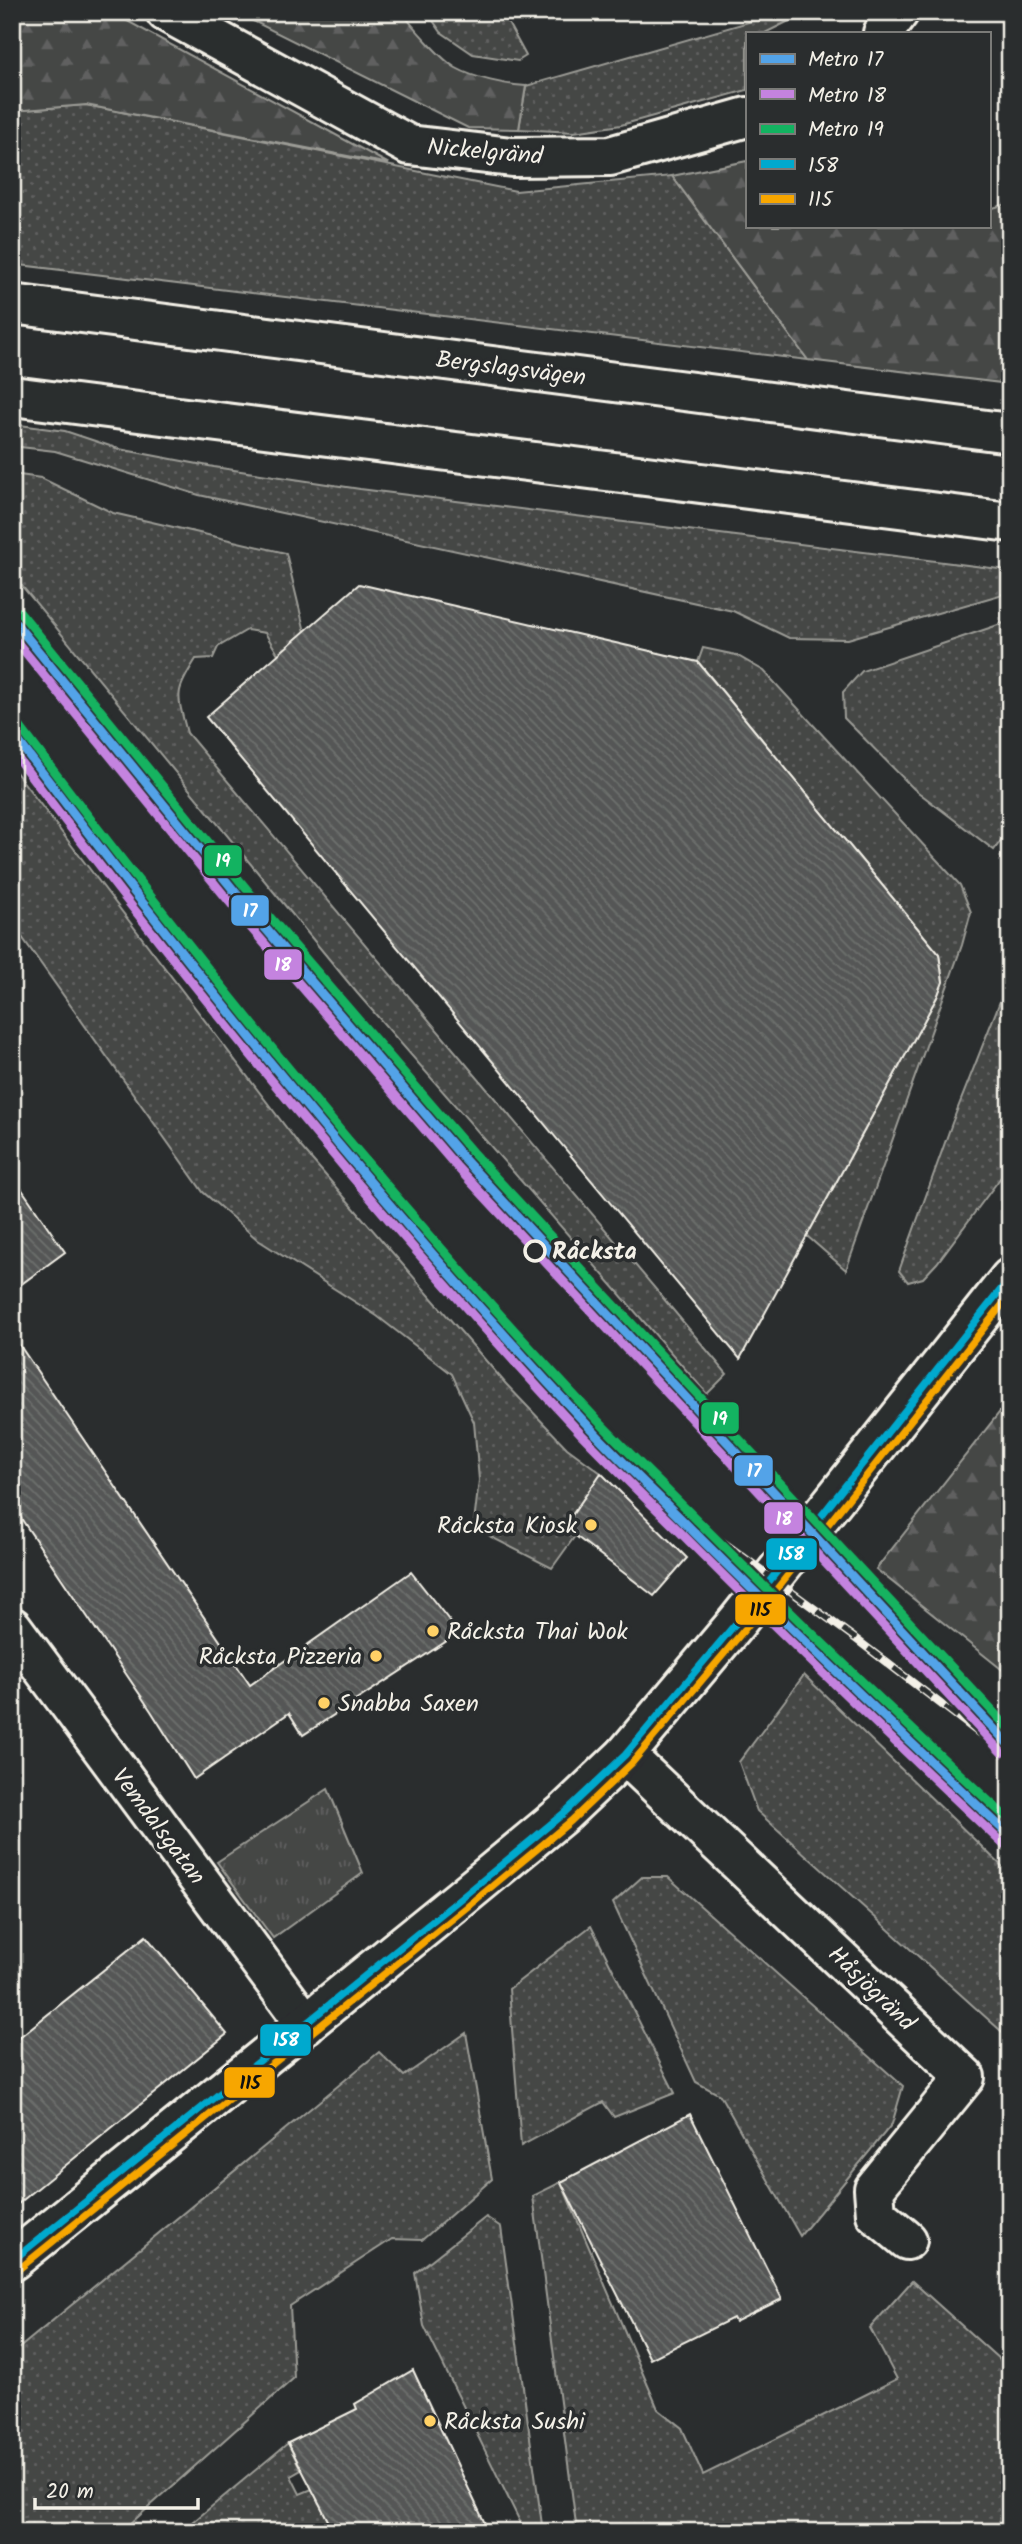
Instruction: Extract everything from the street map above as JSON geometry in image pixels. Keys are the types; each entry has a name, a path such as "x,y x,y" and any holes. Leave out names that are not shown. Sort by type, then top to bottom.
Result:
{"street":[{"name":"Nickelgränd","path":"166,12 409,145 512,157 610,156 746,117"},
{"path":"884,32 899,12"},
{"name":"Bergslagsvägen","path":"12,304 1010,433"},
{"path":"12,396 1010,522"},
{"path":"12,2261 554,1822 625,1755 737,1622 1010,1278"},
{"name":"Vemdalsgatan","path":"12,1628 306,2024"},
{"name":"Håsjögränd","path":"625,1755 965,2077 874,2189 876,2214 907,2240"}],"green space":[{"path":"12,12 111,12 389,164 86,105 12,111"},
{"path":"235,12 402,12 435,50 456,68 490,80 526,86 519,129 468,128"},
{"path":"427,12 502,12 526,56 518,61 473,54 441,32"},
{"path":"783,12 789,21 767,32 746,32 746,90 621,125 574,132 519,129 526,86"},
{"path":"86,105 516,191 672,176 808,360 12,264 12,111"},
{"path":"746,161 746,228 990,228 990,209 1010,203 1010,384 808,360 672,176"},
{"path":"12,424 65,431 119,449 214,467 360,489 1007,570 1010,571 1010,592 848,639 789,638 733,611 199,495 55,451 12,446"},
{"path":"12,474 41,478 113,513 286,553 305,632 278,654 265,633 247,630 218,647 213,658 196,659 184,680 180,694 187,733 727,1374 707,1394 357,993 12,574"},
{"path":"1010,621 1010,828 994,850 914,789 844,718 843,692 862,671"},
{"path":"703,648 736,655 764,671 960,885 971,912 962,945 846,1270 807,1236 937,997 943,981 939,954 698,662"},
{"path":"12,767 301,1147 506,1384 567,1448 601,1473 564,1527 575,1536 552,1568 491,1537 474,1523 479,1480 474,1422 452,1374 377,1316 258,1240 203,1192 12,923"},
{"path":"1010,976 1010,1165 937,1263 923,1278 908,1282 899,1271 952,1123"},
{"path":"1010,1399 1010,1676 876,1569"},
{"path":"804,1675 1010,1874 1010,2039 757,1811 739,1762"},
{"path":"328,1789 363,1873 273,1938 217,1862"},
{"path":"642,1877 668,1877 903,2086 892,2124 800,2236 720,2095 696,2082 613,1903"},
{"path":"591,1926 675,2093 614,2117 603,2102 521,2146 509,1989"},
{"path":"466,2033 492,2179 422,2240 392,2239 290,2306 294,2378 121,2532 12,2532 12,2354 379,2052 404,2076"},
{"path":"561,2182 658,2409 682,2428 703,2475 897,2379 870,2328 912,2281 1010,2369 1010,2532 577,2532 533,2196"},
{"path":"486,2217 501,2227 543,2532 525,2532 424,2326 415,2273"},
{"path":"288,2443 301,2470 291,2476 300,2494 312,2489 334,2532 181,2532"}],"building":[{"path":"359,584 698,662 939,954 943,982 937,997 740,1359 206,717"},
{"path":"12,1175 65,1252 12,1291"},
{"path":"12,1334 250,1685 411,1572 459,1633 303,1735 289,1713 194,1779 12,1505"},
{"path":"601,1473 687,1558 654,1596 564,1527"},
{"path":"146,1936 227,2034 12,2209 12,2043"},
{"path":"690,2114 782,2299 735,2322 733,2318 650,2359 561,2182"},
{"path":"413,2370 489,2532 334,2532 288,2443 357,2409 355,2404"}],"railway":[{"path":"593,1430 693,1520 852,1636 1010,1757"}],"metro line":[{"name":"19","path":"20,612 262,908 472,1152 1010,1730"},
{"name":"17","path":"12,619 254,915 464,1159 1010,1746"},
{"name":"18","path":"12,636 246,922 456,1166 1002,1753"},
{"name":"19","path":"20,727 301,1083 373,1170 523,1340 600,1423 728,1551 1010,1821"},
{"name":"17","path":"12,733 150,912 292,1089 514,1346 602,1441 844,1679 1010,1836"},
{"name":"18","path":"12,751 217,1014 360,1186 507,1353 617,1471 1003,1844"}],"transit line":[{"name":"158","path":"12,2261 460,1899 564,1813 625,1755 737,1622 1010,1278"},
{"name":"115","path":"19,2269 467,1907 571,1821 632,1763 745,1629 1010,1295"}],"place":[{"name":"Råcksta","path":"535,1251"},
{"name":"Råcksta Kiosk","path":"591,1525"},
{"name":"Råcksta Thai Wok","path":"433,1631"},
{"name":"Råcksta Pizzeria","path":"376,1656"},
{"name":"Snabba Saxen","path":"324,1703"},
{"name":"Råcksta Sushi","path":"430,2421"}]}
